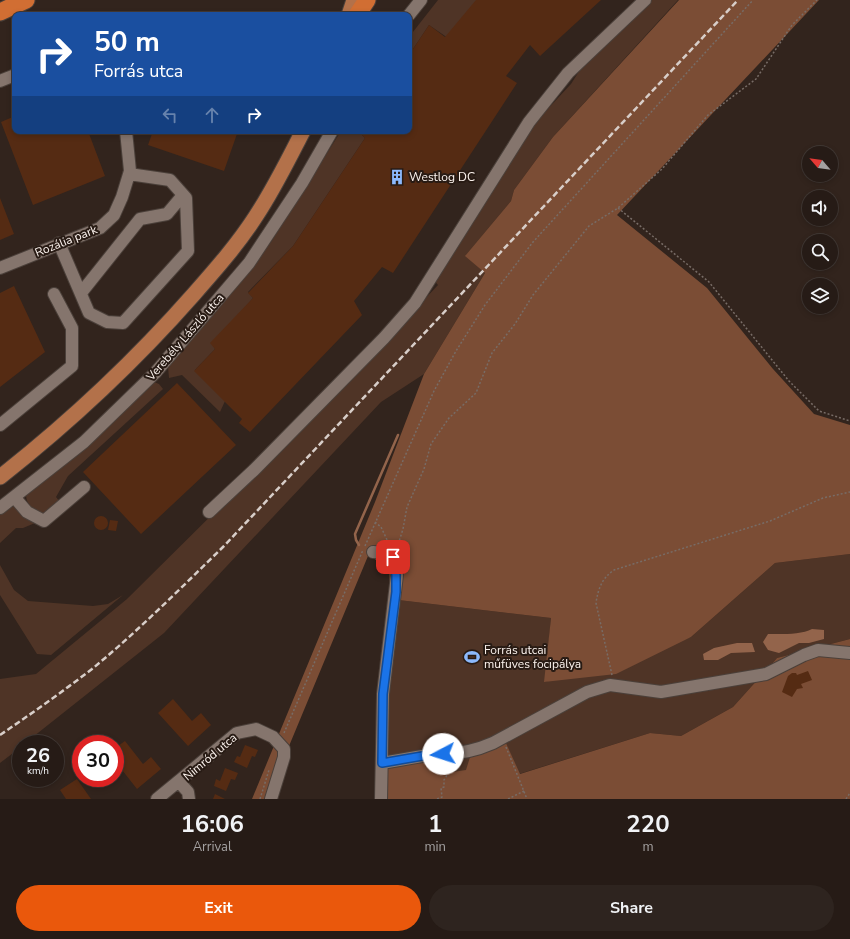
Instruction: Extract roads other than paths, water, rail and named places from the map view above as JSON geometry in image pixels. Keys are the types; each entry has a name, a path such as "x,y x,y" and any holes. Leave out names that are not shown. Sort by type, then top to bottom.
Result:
{"highway":[{"path":"0,12 26,0"},
{"path":"359,12 367,0"}],"main road":[{"path":"350,12 354,0"},
{"path":"0,477 94,398 166,325 197,290 230,252 257,215 301,134"}],"street":[{"path":"411,12 421,0"},
{"path":"209,512 254,470 384,338 415,303 529,122 544,101 568,73 645,0"},
{"path":"0,81 12,76"},
{"name":"Rozália park","path":"0,268 100,228 114,214 122,198 129,174 126,134"},
{"name":"Verebély László utca","path":"0,508 15,498 84,442 155,373 249,263 302,183 330,134"},
{"path":"60,243 89,313 107,322 122,323 188,251 186,198 170,180 129,174"},
{"path":"81,293 140,219 167,214 183,195"},
{"path":"0,425 72,366 72,328 54,294"},
{"path":"15,498 27,512 44,521 84,487"},
{"path":"373,552 385,553 393,557 396,575 383,694 381,799"},
{"path":"382,763 480,748 503,738 587,692 611,681 661,692 766,674 804,654 818,650 850,653"},
{"name":"Nimród utca","path":"157,799 236,733 256,729 267,734 280,743 284,749 284,757 271,799"},
{"path":"179,782 188,792 189,799"}],"waterway":[{"path":"359,545 355,534 398,435"},
{"path":"374,557 387,566"}],"railway":[{"path":"0,735 46,703 109,655 224,546 738,0"}],"place":[{"name":"Westlog DC","path":"397,177"},
{"name":"Forrás utcai műfüves focipálya","path":"472,657"}]}
